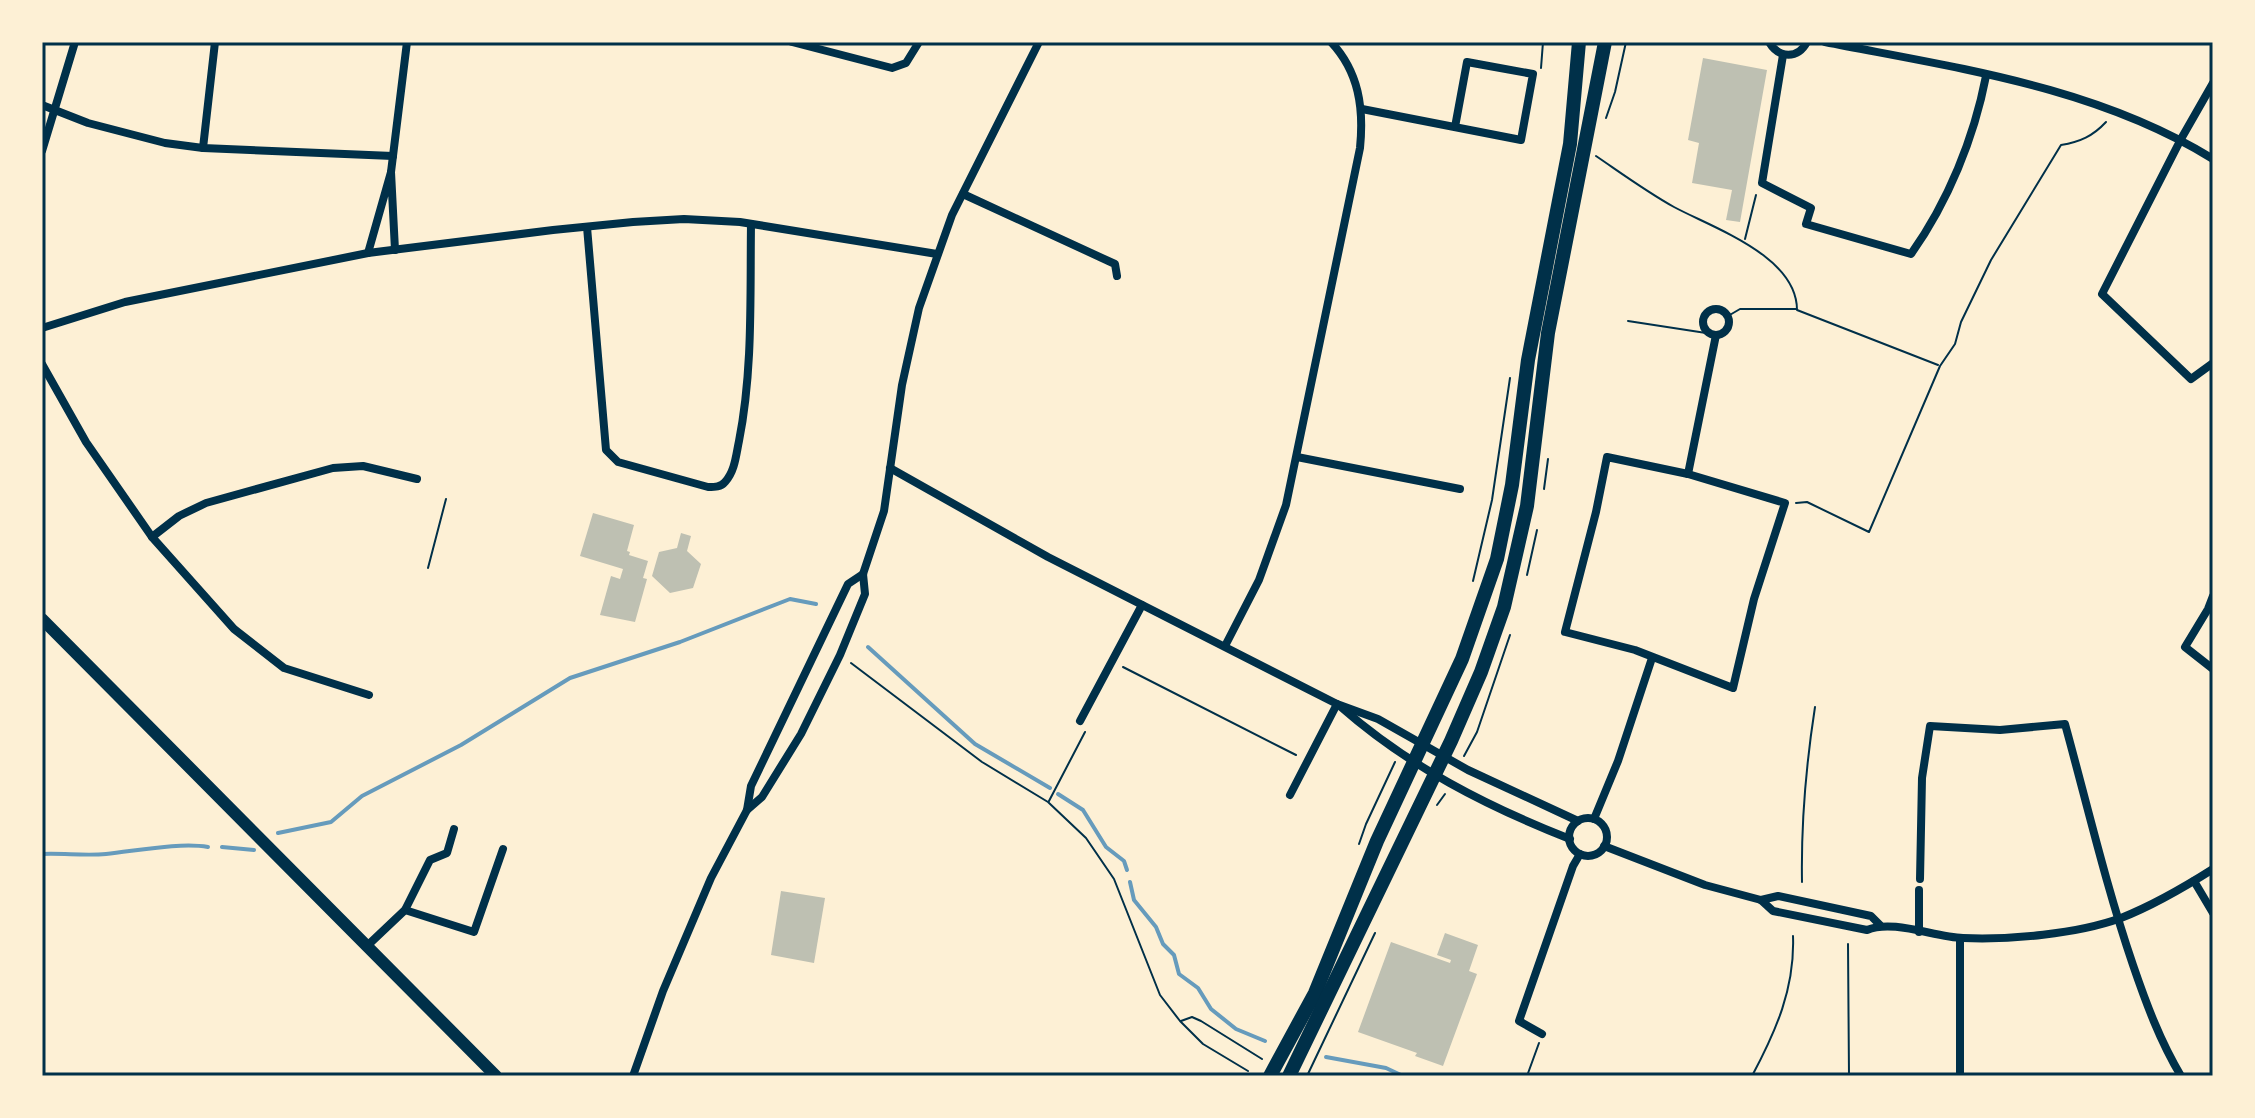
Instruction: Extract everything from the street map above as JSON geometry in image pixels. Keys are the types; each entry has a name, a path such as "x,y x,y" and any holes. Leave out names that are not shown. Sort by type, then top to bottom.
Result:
{"main road":[{"path":"1266,1071 1315,993 1377,841 1471,636 1493,569 1505,523 1528,360 1570,144 1579,42"},
{"path":"1289,1076 1443,757 1492,643 1519,552 1531,478 1544,352 1605,42"},
{"path":"42,619 496,1076"}],"street":[{"path":"42,151 75,42"},
{"path":"203,148 215,42"},
{"path":"368,253 391,172 407,42"},
{"path":"792,42 886,68 906,63 919,42"},
{"path":"747,810 762,797 801,734 840,655 865,594 863,574 884,511 911,339 937,254 963,194 1039,42"},
{"path":"1225,646 1268,556 1286,505 1360,148 1362,109 1348,65 1331,42"},
{"path":"1768,42 1783,55 1800,52 1807,42"},
{"path":"1825,42 2069,95 2181,139 2213,159"},
{"path":"1783,55 1762,183 1811,208 1806,224 1911,254 1935,219 1982,98 1986,76"},
{"path":"1362,109 1521,140 1533,74 1467,62 1455,127"},
{"path":"2213,83 2102,294 2191,379 2213,363"},
{"path":"42,105 165,143 203,148 393,156"},
{"path":"391,172 395,250"},
{"path":"963,194 1115,264 1117,276"},
{"path":"42,328 125,302 368,253 587,227 684,219 751,224 937,254"},
{"path":"587,227 606,450 618,462 708,487 718,487 725,483 734,468 745,411 749,378 751,224"},
{"path":"1688,474 1712,334 1703,322 1709,311 1721,310 1728,316 1727,329 1712,334"},
{"path":"42,364 86,442 152,537 234,629 284,668 369,695"},
{"path":"1297,457 1460,489"},
{"path":"1607,457 1688,474 1785,503 1754,599 1733,688 1635,650 1565,632 1607,457"},
{"path":"152,537 179,516 206,503 333,468 363,466 417,479"},
{"path":"890,468 1007,535 1337,704 1378,719 1443,757 1578,821 1594,819 1606,830 1604,846 1591,855 1580,854 1570,839 1571,829 1578,821"},
{"path":"633,1076 663,991 711,878 747,810 751,786 848,584 863,574"},
{"path":"2213,596 2185,647 2213,669"},
{"path":"1080,721 1142,605"},
{"path":"1594,819 1618,761 1652,658"},
{"path":"1290,795 1337,704"},
{"path":"1337,704 1363,727 1434,776 1570,839"},
{"path":"1920,879 1922,778 1930,726 2000,730 2065,724 2118,919 2146,1004 2181,1076"},
{"path":"367,946 405,910 430,860 447,853 454,829"},
{"path":"1604,846 1705,885 1761,900 1773,911 1867,930 1880,925 1960,938 2001,939 2118,919 2158,902 2213,869"},
{"path":"405,910 474,932 503,849"},
{"path":"1542,1034 1519,1021 1573,866 1580,854"},
{"path":"2194,881 2213,913"},
{"path":"1919,890 1919,932"},
{"path":"1761,900 1778,896 1789,898 1871,916 1880,925"},
{"path":"1960,938 1960,1076"}],"path":[{"path":"1541,73 1543,42"},
{"path":"1785,503 1807,502 1869,532 1940,366 1955,344 1961,322 1991,260 2061,145 2077,142 2097,131 2106,122 2111,110"},
{"path":"1595,156 1673,206 1744,241 1773,264 1788,281 1797,298 1797,310"},
{"path":"1744,241 1757,189 1762,183"},
{"path":"1728,316 1740,309 1759,307 1797,310 1940,366"},
{"path":"1628,321 1712,334"},
{"path":"1472,586 1492,500 1513,366"},
{"path":"428,568 446,499"},
{"path":"840,655 982,762 1048,802 1086,838 1114,879 1160,995 1203,1044 1248,1071"},
{"path":"1112,661 1307,761"},
{"path":"1802,882 1809,741 1815,707"},
{"path":"1048,802 1086,730 1080,721"},
{"path":"1358,850 1389,773"},
{"path":"1307,1076 1378,926"},
{"path":"1752,1076 1785,1005 1794,958 1793,936"},
{"path":"1848,944 1849,1076"},
{"path":"1180,1021 1192,1017 1201,1021 1263,1059"},
{"path":"1527,1076 1542,1034"},
{"path":"1266,1071 1263,1059 1267,1051"}],"building":[{"path":"1703,58 1767,70 1740,222 1726,220 1732,190 1692,183 1699,143 1688,140"},
{"path":"593,513 634,525 627,551 629,555 648,561 643,578 647,579 635,622 600,615 611,576 620,579 623,569 580,556"},
{"path":"681,533 691,536 687,551 701,564 693,588 670,593 652,576 659,552 677,548"},
{"path":"781,891 825,898 814,963 771,955"},
{"path":"1445,933 1478,945 1469,971 1477,974 1443,1066 1415,1056 1417,1053 1358,1032 1391,942 1450,963 1451,960 1437,955"}],"waterway":[{"path":"278,833 331,822 362,796 461,745 570,678 680,642 790,599 816,604"},
{"path":"868,647 975,744 1050,788"},
{"path":"1058,794 1083,810 1106,847 1124,861 1127,870"},
{"path":"42,854 98,855 171,846 208,847"},
{"path":"222,847 254,850"},
{"path":"1130,882 1134,900 1156,927 1163,944 1174,955 1179,974 1198,988 1211,1009 1236,1029 1265,1041"},
{"path":"1326,1057 1386,1068 1403,1076"}]}
